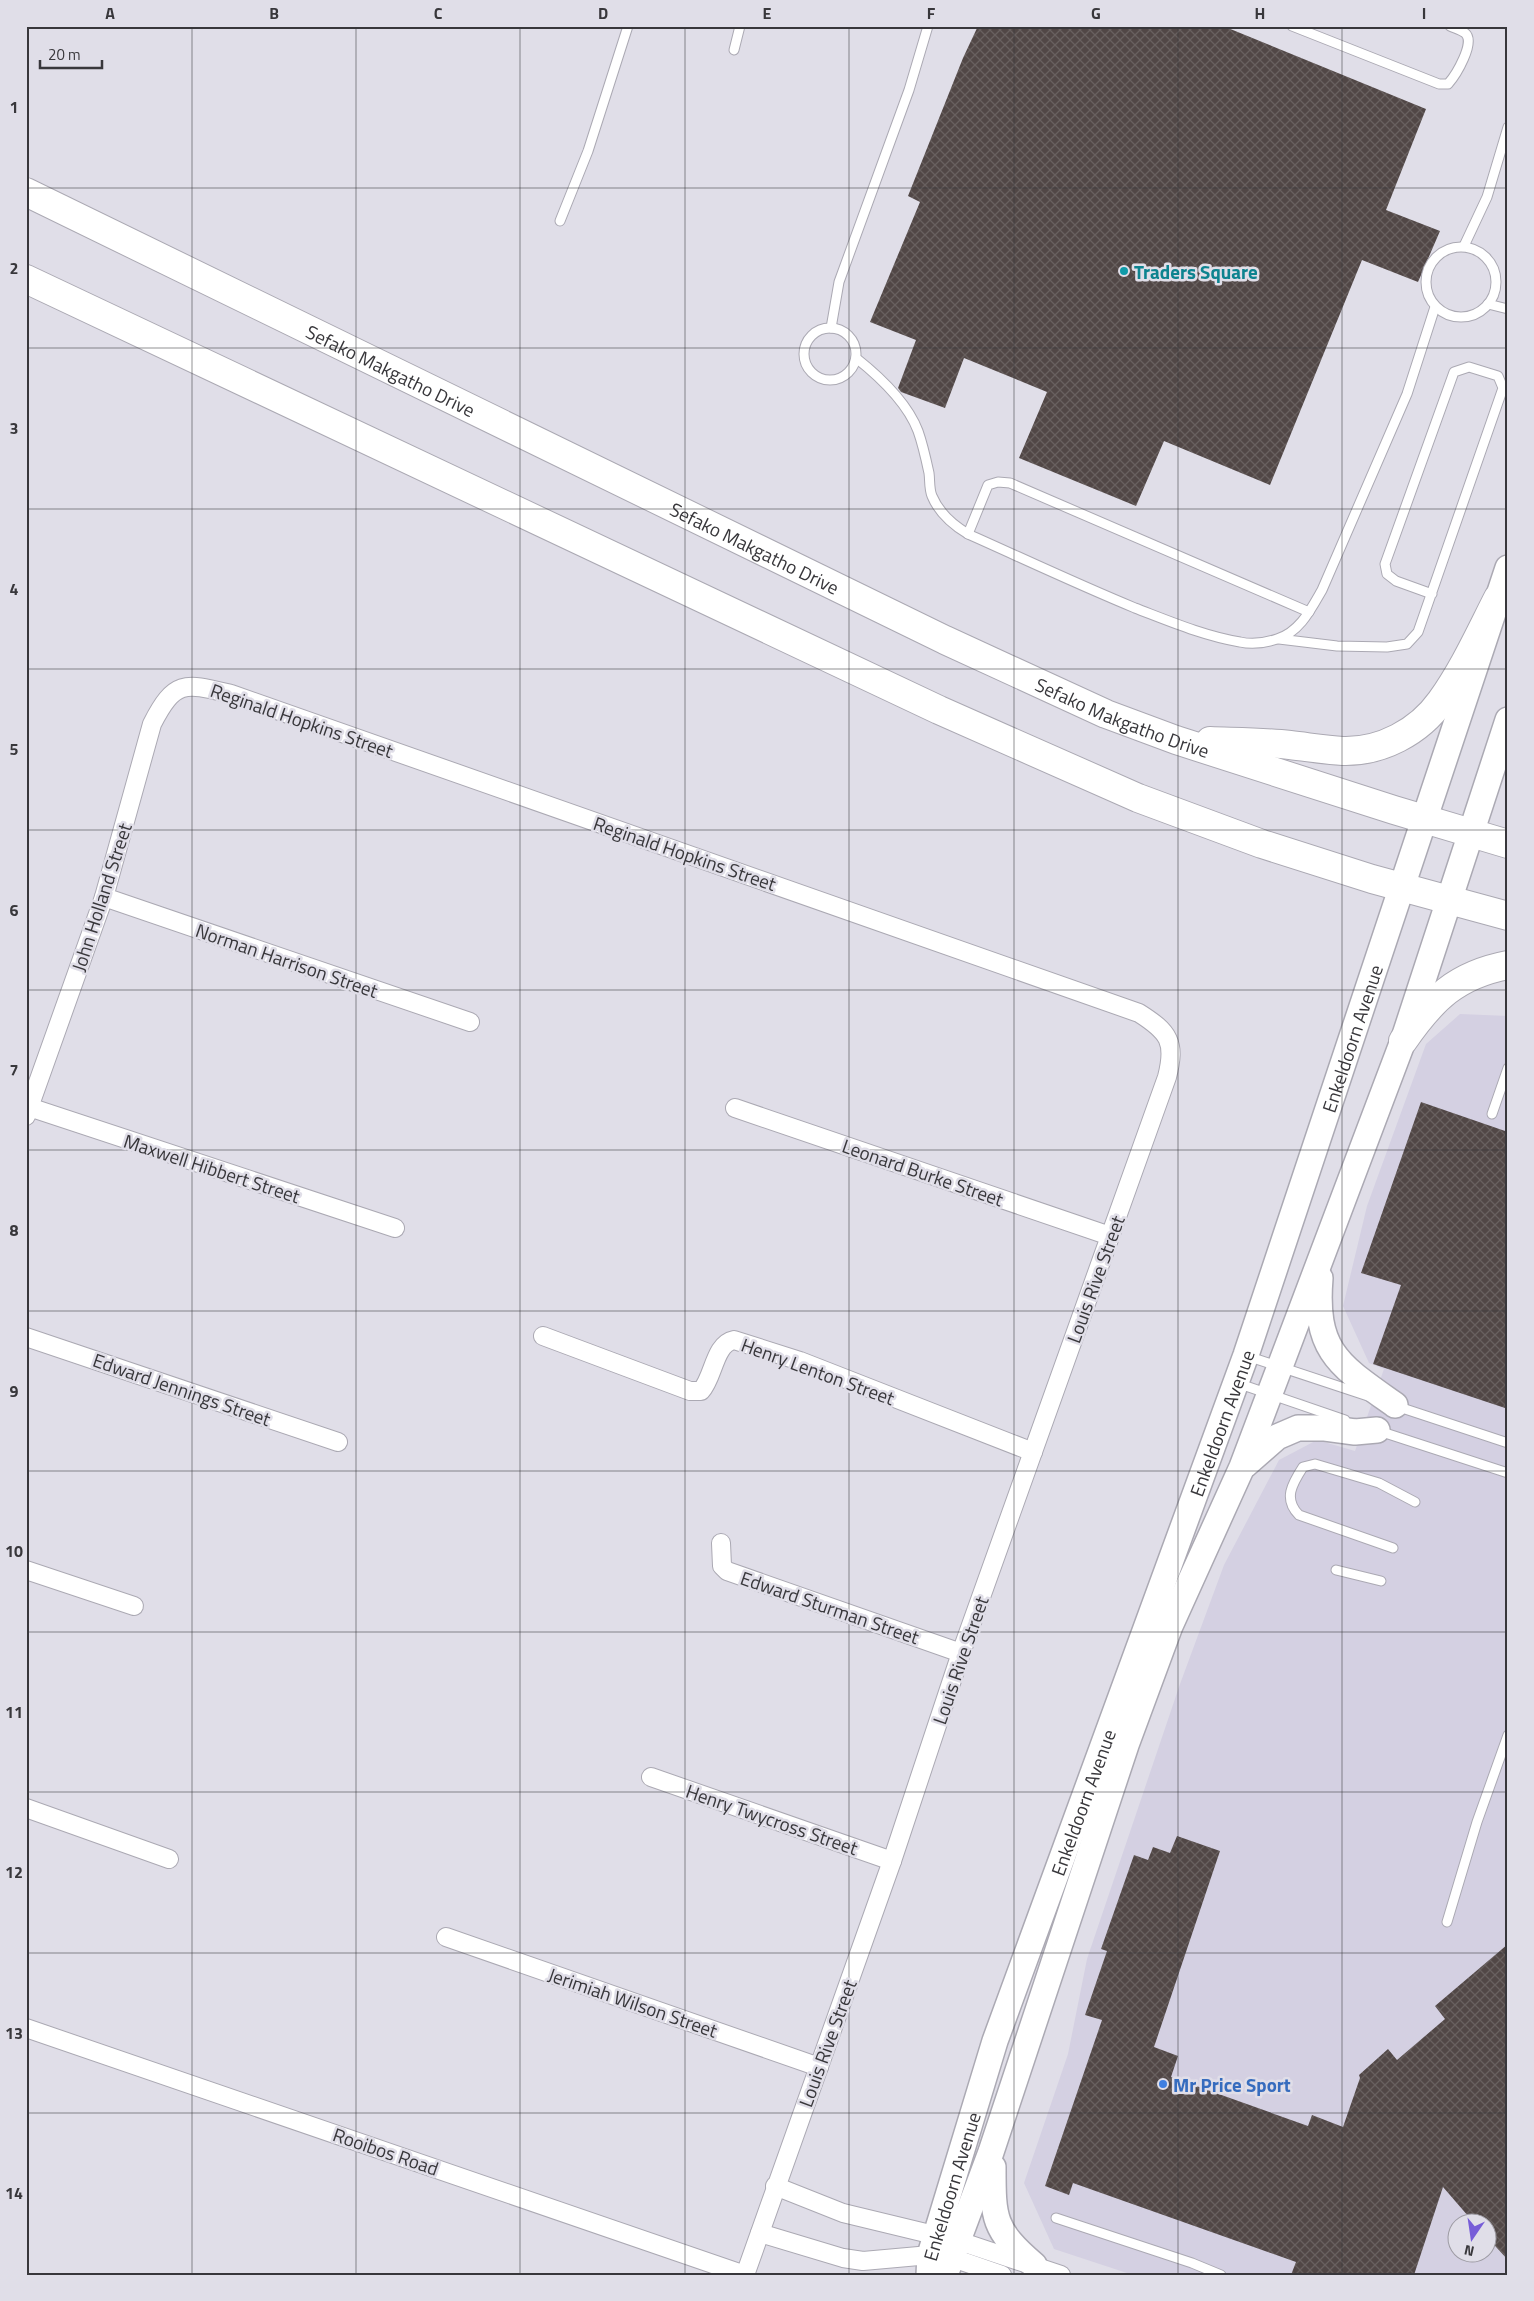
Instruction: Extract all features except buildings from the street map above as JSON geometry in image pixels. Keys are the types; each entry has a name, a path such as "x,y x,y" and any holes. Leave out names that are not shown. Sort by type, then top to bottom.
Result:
{"main road":[{"name":"Sefako Makgatho Drive","path":"26,192 945,640 1106,714 1176,740 1425,820 1508,844"},
{"path":"26,279 939,710 1138,798 1262,844 1403,887 1449,898 1508,916"},
{"path":"1176,740 1289,744 1344,751 1370,748 1396,739 1417,727 1441,702 1457,677 1498,598"},
{"path":"1404,1041 1427,1008 1450,988 1471,975 1508,964"}],"street":[{"name":"Enkeldoorn Avenue","path":"942,2257 995,2041 1246,1355 1508,568"},
{"name":"John Holland Street","path":"28,1112 104,897 152,724 162,704 172,692 184,687"},
{"name":"Reginald Hopkins Street","path":"184,687 202,687 231,694 1138,1013 1159,1025 1171,1046"},
{"name":"Enkeldoorn Avenue","path":"942,2257 991,2152 1130,1736 1170,1626 1242,1467 1404,1041 1508,720"},
{"name":"Norman Harrison Street","path":"104,897 470,1022"},
{"name":"Louis Rive Street","path":"745,2275 775,2186 892,1861 962,1653 1167,1078 1172,1058 1171,1046"},
{"name":"Leonard Burke Street","path":"735,1108 1110,1236"},
{"name":"Maxwell Hibbert Street","path":"28,1112 394,1228"},
{"path":"1322,1253 1318,1311 1328,1346 1344,1366 1395,1405"},
{"name":"Henry Lenton Street","path":"543,1336 690,1391 701,1391 707,1384 721,1348 727,1341 734,1340 800,1362 1033,1452"},
{"name":"Edward Jennings Street","path":"26,1337 338,1442"},
{"path":"1242,1467 1276,1438 1298,1428 1325,1428 1356,1432 1377,1430"},
{"name":"Edward Sturman Street","path":"721,1543 720,1560 722,1566 727,1571 962,1653"},
{"path":"26,1570 134,1606"},
{"name":"Henry Twycross Street","path":"651,1776 892,1861"},
{"path":"26,1808 169,1859"},
{"name":"Jerimiah Wilson Street","path":"446,1937 819,2067"},
{"name":"Rooibos Road","path":"26,2028 745,2275"},
{"path":"991,2152 993,2202 997,2221 1005,2237 1034,2265"},
{"path":"775,2186 843,2213 942,2257 1002,2275"},
{"path":"760,2233 827,2254 863,2261 942,2257 1034,2265 1061,2275"}],"lane":[{"path":"560,221 588,151 628,26"},
{"path":"734,50 740,26"},
{"path":"831,328 839,282 908,90 928,26"},
{"path":"1292,26 1440,84 1448,84 1454,78 1469,46 1465,32 1450,26"},
{"path":"1464,246 1487,197 1508,128"},
{"path":"1464,246 1475,248 1492,263 1497,284 1494,295 1480,312 1470,316 1458,317 1446,314 1436,307 1428,297 1425,285 1429,267 1440,252 1451,247 1464,246"},
{"path":"1488,304 1508,309"},
{"path":"856,358 883,381 904,408 919,436 929,474 931,495 943,514 954,525 968,534 1177,625 1240,642 1260,644 1279,639 1295,629 1309,612 1322,590 1408,394 1436,307"},
{"path":"822,328 831,328 847,334 853,341 856,358 847,374 840,378 822,379 808,370 803,354 808,338 822,328"},
{"path":"1279,639 1337,646 1387,647 1406,644 1418,632 1432,594 1503,388 1498,376 1469,367 1454,372 1385,564 1387,574 1396,581 1432,594"},
{"path":"968,534 988,485 998,482 1010,483 1309,612"},
{"path":"1492,1114 1508,1068"},
{"path":"1246,1355 1508,1443"},
{"path":"1236,1383 1508,1473"},
{"path":"1393,1548 1299,1515 1291,1507 1290,1499 1294,1482 1303,1467 1315,1464 1379,1483 1415,1502"},
{"path":"1336,1570 1381,1582"},
{"path":"1447,1922 1477,1822 1508,1735"},
{"path":"1056,2218 1192,2263 1221,2275"}],"shaded area":[{"path":"1460,1014 1508,1016 1508,2275 1133,2275 1054,2249 1024,2183 1068,2054 1087,1959 1180,1684 1224,1565 1279,1460 1317,1440 1355,1451 1384,1369 1369,1363 1343,1306 1367,1206 1426,1044"}],"place":[{"name":"Traders Square","path":"1124,271"},
{"name":"Mr Price Sport","path":"1163,2084"}]}
